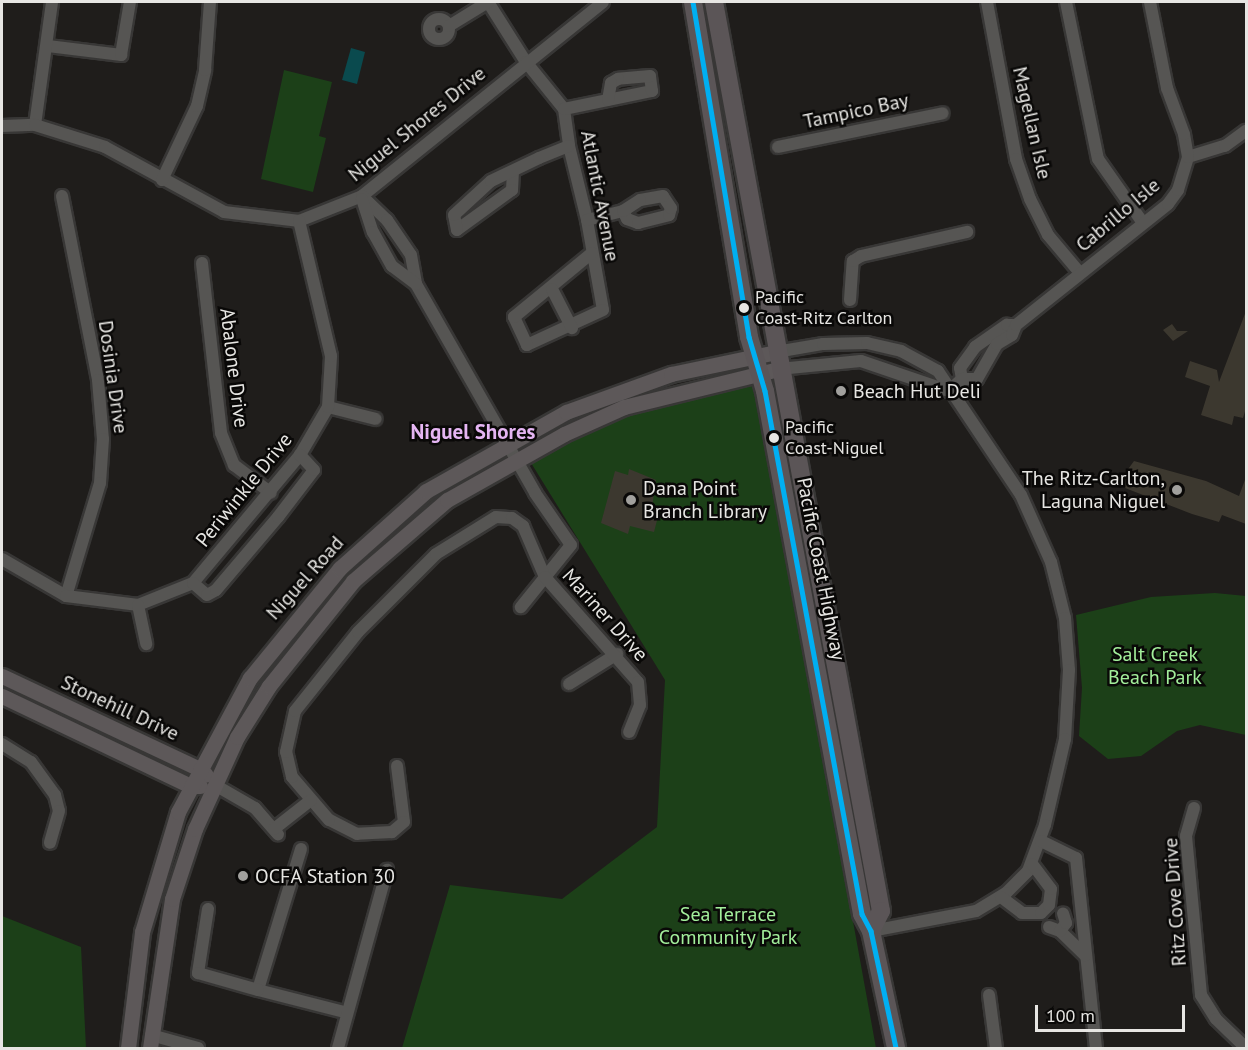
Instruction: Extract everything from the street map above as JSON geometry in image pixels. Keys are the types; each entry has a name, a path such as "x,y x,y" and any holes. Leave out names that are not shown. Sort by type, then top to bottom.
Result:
{"highway":[{"name":"Pacific Coast Highway","path":"693,2 749,337 759,365 862,914 871,931 896,1048"},
{"name":"Pacific Coast Highway","path":"714,2 881,911 871,931"}],"main road":[{"path":"759,365 778,360"},
{"name":"Niguel Road","path":"128,1048 142,932 159,870 191,786 250,678 340,568 426,491 507,443 566,412 671,374 759,365"},
{"name":"Niguel Road","path":"150,1042 172,899 214,786 237,736 269,686 352,581 447,500 516,458 624,407 759,365"},
{"name":"Stonehill Drive","path":"2,676 201,769 214,786"},
{"name":"Stonehill Drive","path":"2,696 191,786 214,786"}],"street":[{"path":"35,125 48,46 52,2"},
{"path":"48,46 121,55 129,2"},
{"path":"162,180 197,106 206,70 210,2"},
{"path":"449,26 488,2"},
{"name":"Atlantic Avenue","path":"488,2 526,62 564,109 569,146 603,310 572,328 526,345 513,321 552,289"},
{"name":"Niguel Shores Drive","path":"2,126 35,125 105,147 224,212 299,220 362,196 603,2"},
{"name":"Magellan Isle","path":"987,2 1016,159 1030,199 1048,235 1080,273"},
{"path":"1066,2 1098,159 1143,224"},
{"path":"1150,2 1167,88 1188,157 1225,146 1246,131"},
{"path":"564,109 608,100"},
{"name":"Tampico Bay","path":"778,147 943,112"},
{"path":"513,171 512,190 457,230 454,215 491,182 513,171 569,146"},
{"name":"Cabrillo Isle","path":"962,379 960,368 971,352 1012,335 1016,325 1143,224 1178,190 1188,157"},
{"name":"Dosinia Drive","path":"62,196 98,380 103,438 100,483 66,596"},
{"name":"Mariner Drive","path":"362,196 373,232 392,266 416,284"},
{"name":"Mariner Drive","path":"362,196 387,220 411,255 416,284 507,443 571,545 545,577 617,654 639,682 640,705 629,732"},
{"path":"586,220 623,210"},
{"name":"Periwinkle Drive","path":"138,605 193,583 271,493 300,455 328,407 331,356 299,220"},
{"path":"849,300 852,261 861,255 968,232"},
{"path":"572,328 552,289 592,254"},
{"name":"Abalone Drive","path":"202,263 221,433 234,465 271,493"},
{"name":"Cabrillo Isle","path":"949,391 962,379 977,379 988,363 993,341"},
{"path":"778,360 823,344 867,343 920,359 938,371 949,391 1021,495 1051,562 1065,618 1069,707 1041,841 1032,864 1001,897 970,913 871,931"},
{"path":"971,352 988,363"},
{"path":"778,360 861,361 949,391"},
{"path":"328,407 376,419"},
{"path":"193,583 207,595 216,590 278,516 314,470 300,455"},
{"path":"397,766 404,822 392,832 357,834 329,820 292,777 286,752 295,711 358,632 435,554 496,517 512,518 529,535 545,577 521,607"},
{"path":"2,559 66,596 138,605 146,644"},
{"path":"569,684 617,654"},
{"path":"2,744 31,762 55,795 59,811 50,843"},
{"name":"Stonehill Drive","path":"214,786 255,808 276,832 312,800"},
{"name":"Ritz Cove Drive","path":"1194,808 1186,836 1201,995 1216,1019 1246,1048"},
{"path":"1041,841 1076,858 1084,955 1096,1048"},
{"path":"258,990 301,849"},
{"path":"1032,864 1049,883 1053,918 1084,955"},
{"path":"338,1048 344,1012 387,870"},
{"path":"1001,897 1022,913 1053,918 1083,941"},
{"path":"208,909 198,973 344,1012"},
{"path":"989,995 996,1048"},
{"path":"150,1042 198,1048"}],"green space":[{"path":"284,70 332,82 319,136 326,138 313,192 261,179"},
{"name":"Sea Terrace Community Park","path":"755,381 876,1048 402,1048 450,885 562,899 657,827 665,680 528,458 604,420"},
{"name":"Salt Creek Beach Park","path":"1215,593 1246,596 1246,735 1200,725 1177,731 1141,756 1108,759 1079,736 1082,688 1076,615 1151,597"},
{"path":"2,916 81,947 86,1048 2,1048"}],"water":[{"path":"351,48 365,52 357,84 342,80"}],"building":[{"path":"1246,311 1246,408 1243,418 1234,416 1232,425 1201,415 1210,386 1185,377 1190,361 1217,370 1219,382"},
{"path":"1172,324 1177,331 1188,331 1173,341 1163,330"},
{"name":"The Ritz-Carlton, Laguna Niguel","path":"1134,461 1206,481 1239,496 1246,477 1246,524 1222,515 1219,522 1192,514 1125,488 1126,472"},
{"name":"Dana Point Branch Library","path":"629,469 656,480 652,507 660,509 654,532 630,526 628,534 601,523 615,471 628,475"}],"transit line":[{"path":"693,2 749,337 765,391 862,914 871,931 896,1048"}],"place":[{"name":"Pacific Coast-Ritz Carlton","path":"744,308"},
{"name":"Beach Hut Deli","path":"841,391"},
{"name":"Pacific Coast-Niguel","path":"774,438"},
{"name":"The Ritz-Carlton, Laguna Niguel","path":"1177,490"},
{"name":"Dana Point Branch Library","path":"631,500"},
{"name":"OCFA Station 30","path":"243,876"}],"district":[{"name":"Niguel Shores","path":"473,432"}]}
